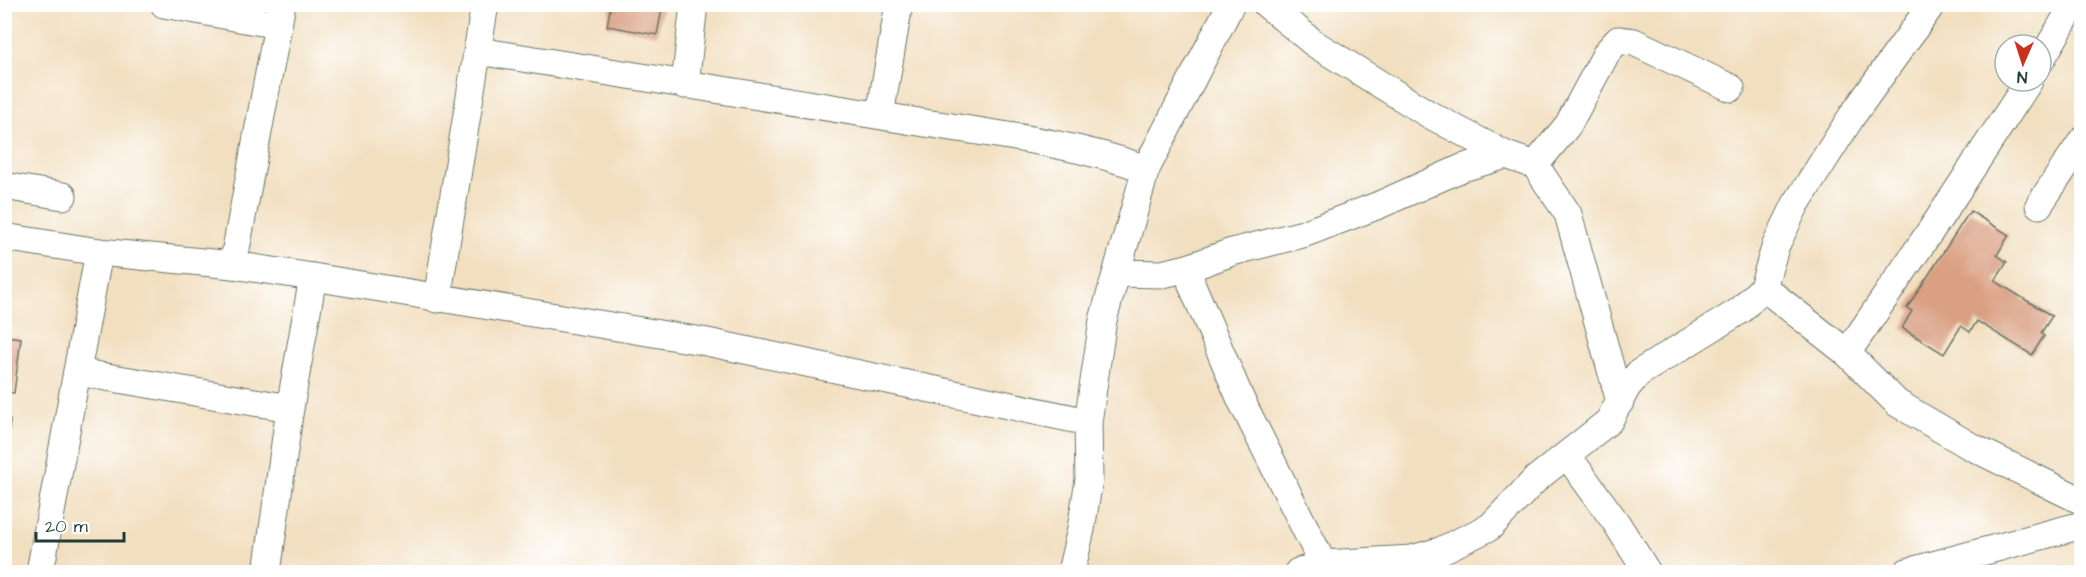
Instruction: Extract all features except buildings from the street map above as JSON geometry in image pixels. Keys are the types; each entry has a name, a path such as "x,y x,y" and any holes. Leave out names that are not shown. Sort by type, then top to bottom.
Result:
{"street":[{"path":"164,4 280,15 233,265"},
{"path":"437,299 485,4"},
{"path":"685,85 694,4"},
{"path":"880,115 899,4"},
{"path":"1071,573 1082,529 1089,480 1088,422 1103,320 1146,169 1231,4"},
{"path":"1266,4 1315,44 1430,115 1506,155 1534,165 1568,214 1620,402"},
{"path":"1188,268 1200,305 1310,568 1412,559 1440,551 1490,527 1536,479 1609,421 1627,387 1639,372 1741,310 1763,286 1776,245 1796,204 1852,116 1932,4"},
{"path":"2053,40 2074,4"},
{"path":"1534,165 1568,125 1607,52 1618,40 1634,42 1731,88"},
{"path":"478,51 880,115 1069,148 1124,160 1146,169"},
{"path":"1846,353 1940,217 2021,93"},
{"path":"2039,205 2082,141"},
{"path":"1117,273 1162,274 1188,268 1232,252 1303,234 1379,205 1462,168 1506,155"},
{"path":"4,186 63,196"},
{"path":"4,237 99,252 233,265 702,341 1088,422"},
{"path":"40,573 99,252"},
{"path":"267,573 290,408 313,277"},
{"path":"1763,286 1846,353 1897,403 1936,428 2081,506"},
{"path":"77,372 290,408"},
{"path":"1567,455 1617,524 1647,573"},
{"path":"1907,573 2081,506"}]}
